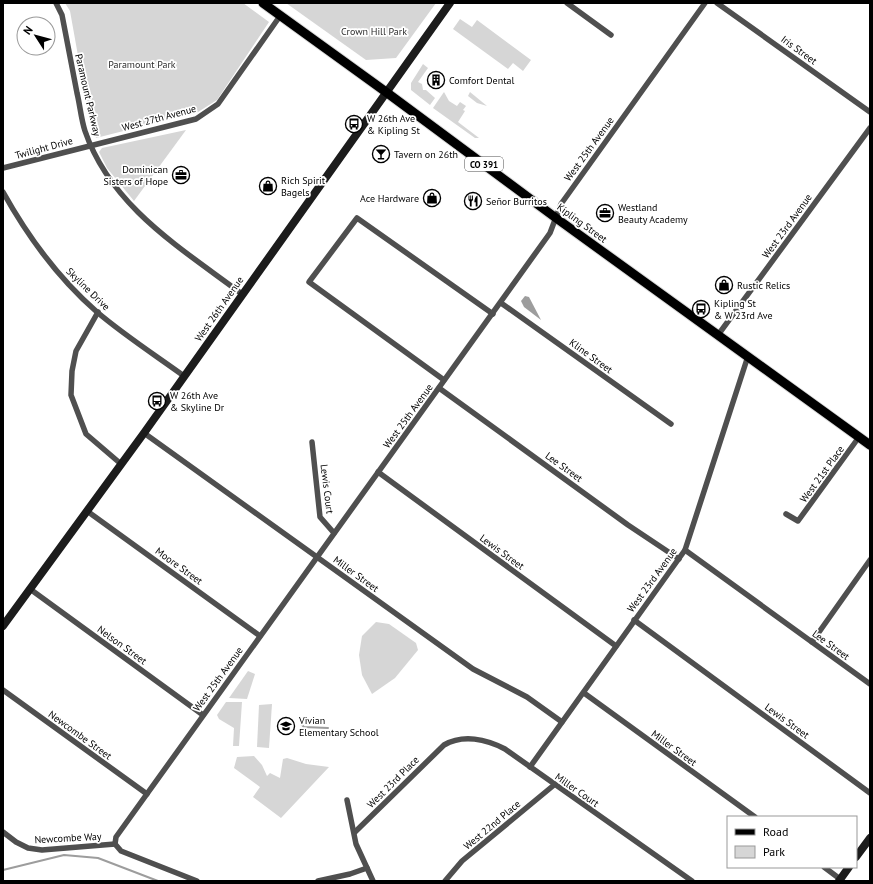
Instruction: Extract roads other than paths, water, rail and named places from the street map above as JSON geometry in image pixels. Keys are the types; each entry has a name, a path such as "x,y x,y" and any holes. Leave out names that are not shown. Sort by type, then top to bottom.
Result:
{"main road":[{"name":"Kipling Street","path":"263,3 556,218 870,445"}],"street":[{"name":"Paramount Parkway","path":"56,3 62,16 84,130 94,156 109,180 130,206 157,230 242,294"},
{"name":"West 26th Avenue","path":"3,626 144,433 450,3"},
{"path":"567,3 611,35"},
{"name":"West 25th Avenue","path":"117,835 501,303 550,233 561,204 705,3"},
{"name":"Iris Street","path":"717,3 870,112"},
{"name":"West 27th Avenue","path":"90,145 196,119 206,113 218,104 280,16"},
{"name":"West 23rd Avenue","path":"718,335 870,128"},
{"name":"Twilight Drive","path":"3,168 90,145"},
{"name":"Skyline Drive","path":"3,192 15,214 49,263 98,312 184,376"},
{"path":"444,380 309,282 357,218 493,314"},
{"name":"Kline Street","path":"501,303 671,424"},
{"path":"98,312 76,351 72,371 71,395 86,434 121,464"},
{"name":"West 23rd Avenue","path":"530,767 685,550 748,356"},
{"name":"Lee Street","path":"439,388 628,525 679,559"},
{"name":"Miller Street","path":"144,433 473,669 527,697 562,722"},
{"name":"West 21st Place","path":"786,514 798,521 859,437"},
{"name":"Lewis Court","path":"312,442 320,517 334,533"},
{"name":"Lewis Street","path":"378,472 616,646"},
{"name":"Moore Street","path":"87,511 260,636"},
{"name":"Lee Street","path":"685,550 870,684"},
{"path":"812,642 870,560"},
{"name":"Nelson Street","path":"30,589 203,715"},
{"name":"Lewis Street","path":"634,620 870,793"},
{"name":"Newcombe Street","path":"3,690 147,794"},
{"name":"Miller Street","path":"584,693 754,816"},
{"name":"Miller Court","path":"444,745 462,738 486,741 505,749 692,881"},
{"name":"West 23rd Place","path":"355,832 444,745"},
{"name":"West 22nd Place","path":"445,881 462,861 554,785"},
{"path":"347,800 355,832 356,844 373,881"},
{"name":"Newcombe Way","path":"3,832 16,842 28,848 42,850 115,844"},
{"name":"Newcombe Way","path":"115,844 117,835"},
{"path":"857,856 870,838"},
{"name":"Newcombe Way","path":"115,844 121,851 197,881"},
{"path":"318,881 350,874 367,868"},
{"path":"825,868 839,880 848,868"}],"waterway":[{"path":"301,724 304,727 328,728"},
{"path":"3,870 64,855 98,858 158,881"}],"place":[{"name":"Comfort Dental","path":"436,80"},
{"name":"W 26th Ave & Kipling St","path":"354,124"},
{"name":"Tavern on 26th","path":"381,154"},
{"name":"Dominican Sisters of Hope","path":"181,175"},
{"name":"Rich Spirit Bagels","path":"268,186"},
{"name":"Ace Hardware","path":"432,198"},
{"name":"Señor Burritos","path":"473,201"},
{"name":"Westland Beauty Academy","path":"605,213"},
{"name":"Rustic Relics","path":"724,285"},
{"name":"Kipling St & W 23rd Ave","path":"701,309"},
{"name":"W 26th Ave & Skyline Dr","path":"157,401"},
{"name":"Vivian Elementary School","path":"286,726"}],"park label":[{"name":"Crown Hill Park","path":"374,31"},
{"name":"Paramount Park","path":"142,64"}]}
